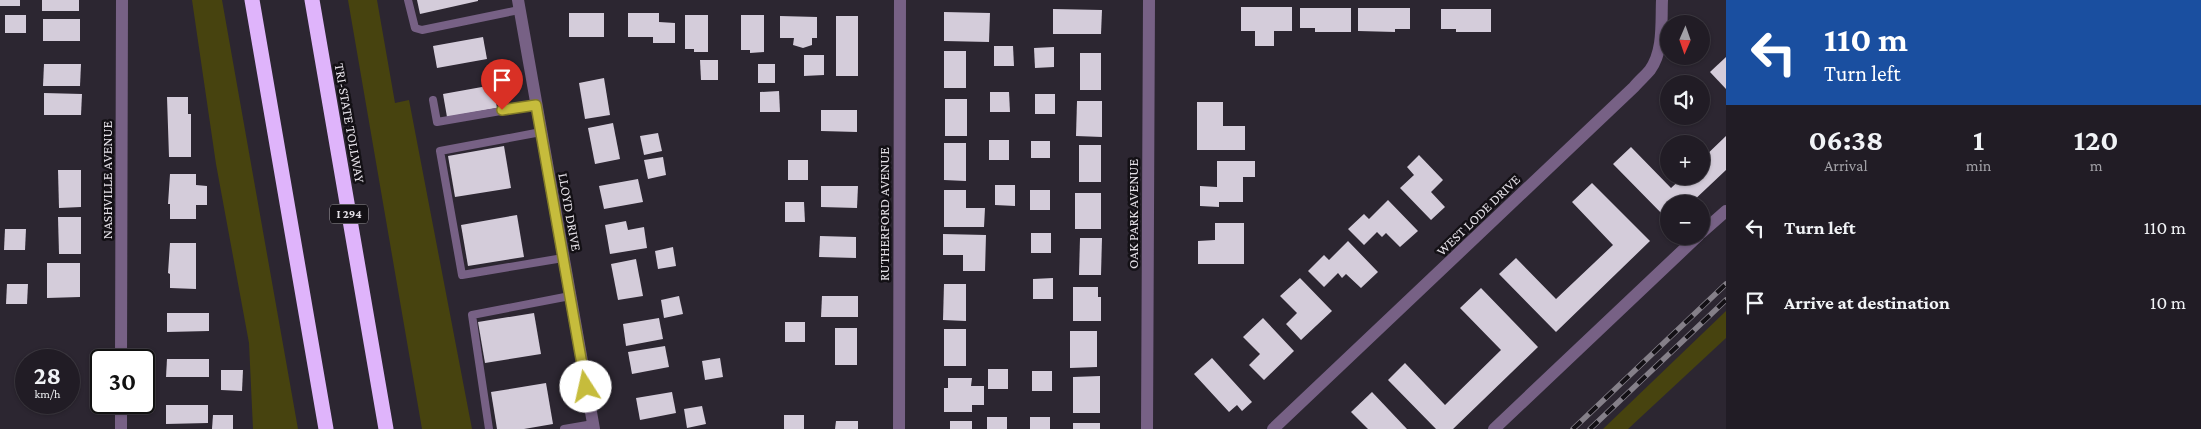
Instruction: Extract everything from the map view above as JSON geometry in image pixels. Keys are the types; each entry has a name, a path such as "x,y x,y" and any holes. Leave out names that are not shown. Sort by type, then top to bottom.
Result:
{"highway":[{"path":"252,0 326,429"},
{"name":"TRI-STATE TOLLWAY","path":"312,0 386,429"}],"street":[{"name":"NASHVILLE AVENUE","path":"122,0 122,349"},
{"name":"RUTHERFORD AVENUE","path":"899,429 900,0"},
{"name":"OAK PARK AVENUE","path":"1147,429 1149,0"},
{"name":"WEST LODE DRIVE","path":"1273,429 1634,87 1651,68 1658,50 1662,0"},
{"name":"LLOYD DRIVE","path":"519,5 593,426"},
{"path":"1710,225 1726,211"},
{"path":"1494,429 1688,245"},
{"path":"122,414 122,429"}],"lane":[{"path":"408,0 415,28 422,30 519,5"},
{"path":"433,100 438,122 536,105"},
{"path":"541,132 440,151 462,275 563,258"},
{"path":"489,429 472,315 570,296"},
{"path":"564,429 593,426"}],"shaded area":[{"path":"192,0 222,0 298,429 253,429 249,343 216,164"},
{"path":"348,0 377,0 395,103 409,100 472,429 422,429"},
{"path":"1726,311 1726,338 1628,429 1603,429"}],"building":[{"path":"0,0 20,0 20,6 0,6"},
{"path":"42,0 79,0 79,11 42,11"},
{"path":"417,0 478,0 478,1 420,14"},
{"path":"1241,7 1292,7 1292,31 1274,31 1274,46 1255,46 1255,31 1241,31"},
{"path":"1300,8 1351,8 1351,32 1315,32 1315,28 1300,28"},
{"path":"1358,8 1410,8 1410,29 1395,29 1395,32 1358,31"},
{"path":"1053,9 1102,10 1101,34 1053,34"},
{"path":"1441,9 1491,9 1491,32 1456,32 1456,29 1441,29"},
{"path":"944,12 990,13 989,42 944,41"},
{"path":"569,13 604,13 604,37 569,37"},
{"path":"628,13 659,13 659,22 675,23 675,43 653,43 653,37 628,37"},
{"path":"5,15 26,15 26,33 5,33"},
{"path":"685,15 708,15 708,52 694,52 694,49 685,49"},
{"path":"741,15 764,15 764,52 750,53 750,50 741,50"},
{"path":"780,16 817,17 817,38 812,38 812,45 803,48 793,45 794,38 780,38"},
{"path":"836,16 858,16 858,76 836,76"},
{"path":"43,19 80,19 80,41 43,41"},
{"path":"483,37 487,59 437,68 433,46"},
{"path":"994,46 1013,46 1014,66 994,66"},
{"path":"1054,47 1054,67 1035,68 1034,48"},
{"path":"944,51 966,51 966,88 944,88"},
{"path":"1080,53 1101,53 1101,90 1080,90"},
{"path":"804,55 824,55 824,75 804,76"},
{"path":"1726,57 1726,89 1710,72"},
{"path":"700,60 718,60 718,80 701,80"},
{"path":"44,64 81,64 80,86 43,86"},
{"path":"758,64 775,64 775,83 758,83"},
{"path":"604,78 610,115 585,119 579,83"},
{"path":"493,85 497,108 447,117 443,94"},
{"path":"779,91 780,112 760,112 760,92"},
{"path":"990,92 1009,92 1010,112 990,112"},
{"path":"44,93 82,94 81,115 44,115"},
{"path":"1035,94 1055,94 1055,114 1035,114"},
{"path":"167,97 188,97 188,114 191,114 191,157 169,157"},
{"path":"945,99 967,99 967,136 945,136"},
{"path":"1077,101 1102,101 1102,137 1076,136"},
{"path":"1197,102 1223,102 1223,126 1245,126 1245,150 1197,150"},
{"path":"821,110 857,110 857,132 821,131"},
{"path":"613,123 620,159 595,164 588,128"},
{"path":"658,133 662,151 644,155 640,136"},
{"path":"1726,136 1726,170 1700,195 1660,195 1660,212 1613,164 1631,147 1660,177 1660,185 1668,185 1671,188 1674,185 1710,185 1710,151"},
{"path":"989,140 1009,140 1009,160 989,160"},
{"path":"1031,141 1050,141 1050,158 1031,158"},
{"path":"944,143 966,143 966,181 944,180"},
{"path":"1079,145 1101,145 1101,182 1079,182"},
{"path":"504,146 511,188 455,197 448,156"},
{"path":"1419,155 1443,180 1431,192 1445,207 1431,220 1400,188 1414,175 1407,167"},
{"path":"663,157 666,175 648,179 644,160"},
{"path":"788,160 808,160 808,180 788,180"},
{"path":"1217,161 1255,161 1255,177 1243,177 1243,202 1219,202 1219,207 1200,206 1200,186 1217,187"},
{"path":"58,170 81,170 81,207 59,208"},
{"path":"170,174 196,174 196,185 207,186 207,205 196,205 196,219 170,219 170,204 168,204"},
{"path":"638,179 643,202 604,209 599,186"},
{"path":"1592,183 1650,241 1556,332 1499,274 1516,258 1556,299 1613,245 1572,202"},
{"path":"995,185 1015,185 1015,206 995,205"},
{"path":"821,186 858,186 857,208 821,207"},
{"path":"944,190 966,190 966,208 985,208 984,227 944,227"},
{"path":"1030,190 1050,190 1050,210 1030,210"},
{"path":"1075,193 1101,193 1101,229 1075,229"},
{"path":"1388,200 1418,231 1400,247 1386,233 1382,237 1377,232 1364,245 1348,229 1364,214 1369,219"},
{"path":"785,202 804,202 805,222 785,222"},
{"path":"517,215 524,257 468,266 461,225"},
{"path":"58,217 81,217 81,254 59,254"},
{"path":"626,221 628,230 644,227 647,248 610,254 605,225"},
{"path":"1215,223 1244,223 1244,264 1198,264 1198,241 1215,240"},
{"path":"5,229 26,229 25,250 4,250"},
{"path":"1031,233 1051,233 1051,253 1031,253"},
{"path":"943,234 986,235 985,271 963,271 963,255 943,255"},
{"path":"820,236 856,237 856,258 819,257"},
{"path":"1080,238 1102,238 1101,275 1079,275"},
{"path":"1348,241 1378,272 1361,288 1346,274 1342,278 1338,273 1324,287 1308,271 1324,255 1329,260"},
{"path":"170,243 196,243 196,289 170,288 170,274 168,273"},
{"path":"673,247 676,266 658,269 655,251"},
{"path":"636,259 643,296 618,300 611,264"},
{"path":"47,263 80,263 80,297 47,298"},
{"path":"1053,278 1053,299 1033,299 1033,279"},
{"path":"1300,278 1332,311 1301,340 1286,324 1297,313 1280,296"},
{"path":"7,284 28,284 27,304 6,304"},
{"path":"944,284 966,284 966,321 943,320"},
{"path":"1073,287 1098,287 1098,297 1101,297 1101,321 1073,321"},
{"path":"1481,288 1538,347 1453,429 1436,429 1388,380 1405,363 1445,405 1501,350 1460,308"},
{"path":"679,296 683,314 664,318 661,300"},
{"path":"822,296 858,296 858,317 821,317"},
{"path":"167,313 209,313 209,331 167,332"},
{"path":"534,313 541,354 485,363 478,322"},
{"path":"659,318 663,339 626,346 623,324"},
{"path":"1263,318 1294,351 1264,380 1249,365 1260,354 1243,337"},
{"path":"785,322 805,322 805,342 785,342"},
{"path":"835,328 857,328 857,365 835,365"},
{"path":"944,329 966,329 966,366 944,366"},
{"path":"1070,331 1097,331 1097,367 1070,368"},
{"path":"665,346 669,367 632,374 628,352"},
{"path":"720,358 723,377 705,380 702,361"},
{"path":"1212,358 1252,402 1242,411 1237,405 1229,412 1194,374"},
{"path":"167,359 209,359 209,377 166,377"},
{"path":"988,369 1008,369 1008,389 988,389"},
{"path":"221,370 243,370 242,391 221,390"},
{"path":"1032,371 1052,371 1052,391 1032,391"},
{"path":"1100,376 1100,413 1073,413 1073,377"},
{"path":"948,378 972,378 971,386 984,386 984,405 972,405 972,412 944,412 944,388 948,388"},
{"path":"546,383 553,424 524,429 497,429 491,392"},
{"path":"672,392 676,413 640,420 636,398"},
{"path":"1372,392 1407,429 1368,429 1351,412"},
{"path":"166,405 208,405 208,423 166,424"},
{"path":"702,406 706,424 687,428 684,409"},
{"path":"213,415 233,415 233,429 212,429"},
{"path":"784,415 804,415 804,429 784,429"},
{"path":"987,417 1007,417 1007,429 987,429"},
{"path":"1030,417 1050,417 1050,429 1030,429"},
{"path":"836,421 858,421 858,429 835,429"},
{"path":"950,421 972,421 972,429 950,429"},
{"path":"1073,423 1100,423 1100,429 1073,429"}],"railway":[{"path":"1573,429 1726,284"},
{"path":"1590,429 1726,300"}],"route":[{"path":"502,110 536,105 586,387"}]}
